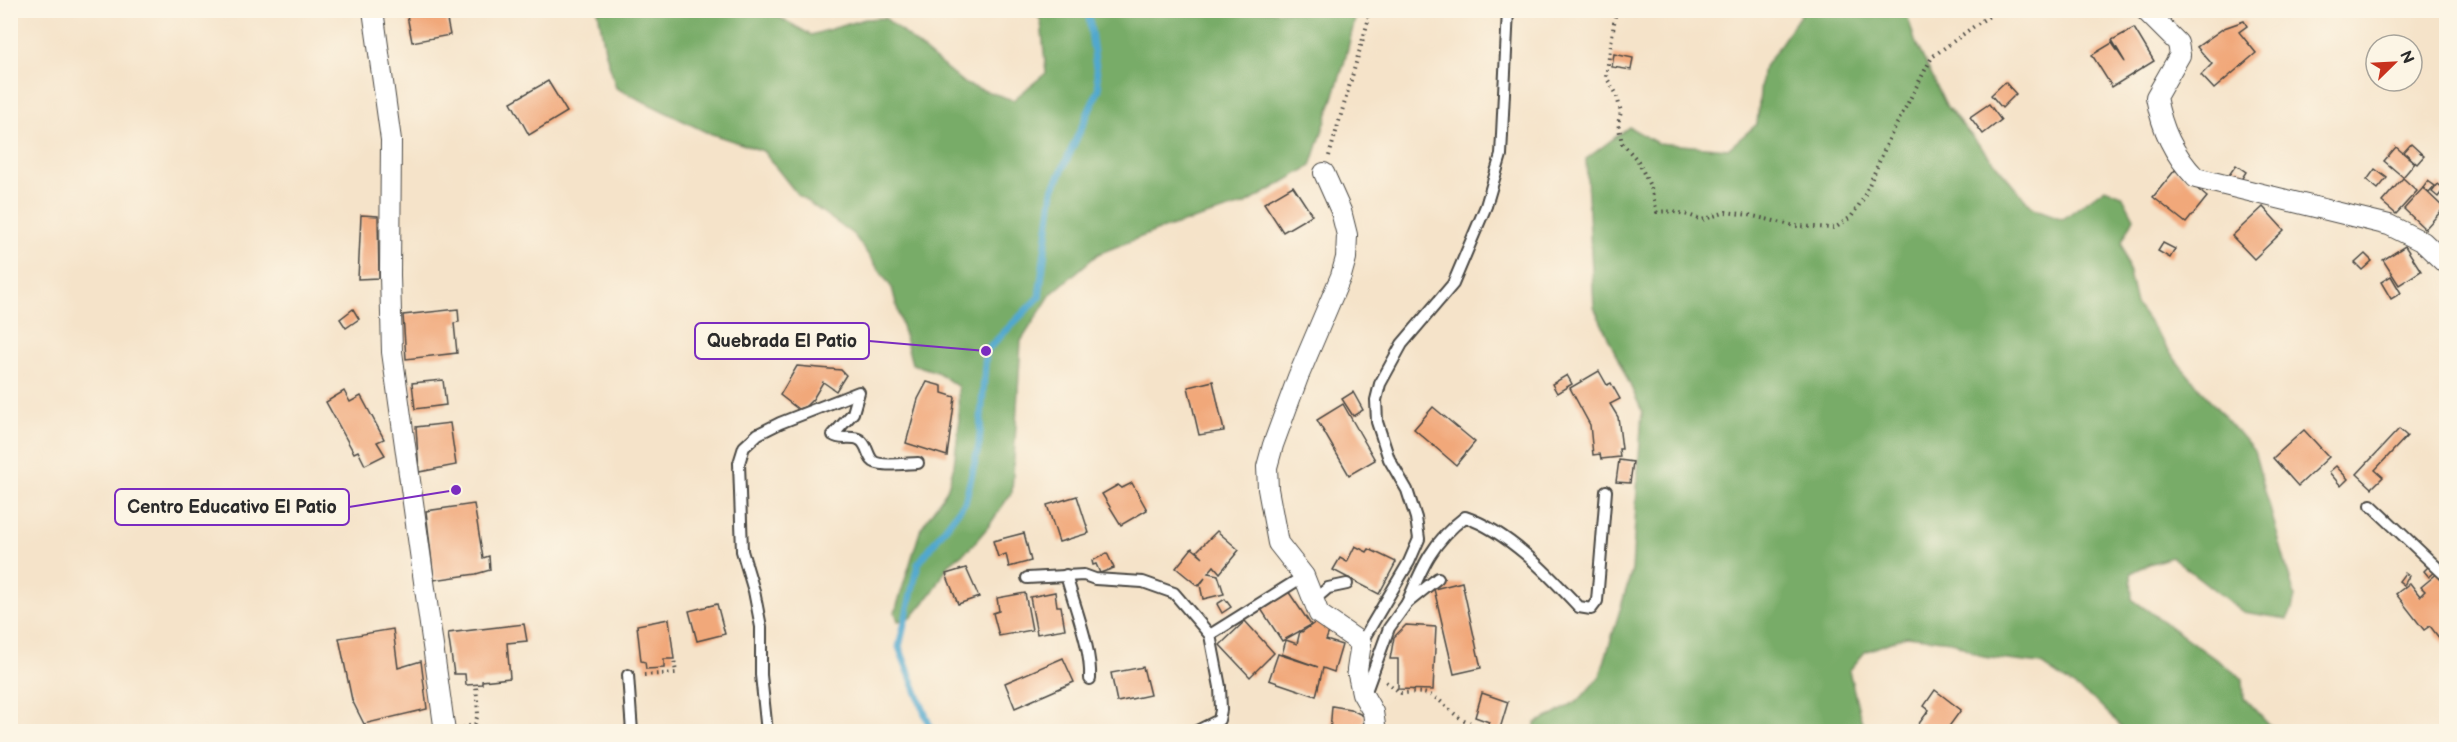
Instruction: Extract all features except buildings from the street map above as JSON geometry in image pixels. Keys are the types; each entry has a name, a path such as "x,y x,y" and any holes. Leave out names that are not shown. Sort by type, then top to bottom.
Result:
{"street":[{"path":"373,10 391,140 390,275 393,352 445,732"},
{"path":"2145,10 2178,43 2180,55 2156,97 2160,119 2169,142 2180,161 2196,178 2389,225 2423,242 2446,264"},
{"path":"1324,173 1341,211 1347,235 1346,258 1341,276 1298,376 1267,467 1271,516 1278,543 1304,576 1319,614 1361,643 1357,670 1364,696 1373,712 1376,732"}],"lane":[{"path":"1361,643 1410,562 1419,539 1416,518 1407,489 1389,459 1377,422 1376,400 1380,384 1402,344 1453,284 1486,206 1501,154 1508,10"},
{"path":"766,732 761,675 761,627 754,591 742,550 740,463 744,447 758,434 780,423 859,392 853,413 833,435 837,438 857,438 863,442 871,460 877,465 918,463"},
{"path":"1364,696 1389,628 1407,603 1427,557 1448,530 1465,517 1483,523 1540,567 1579,607 1591,609 1597,601 1606,491"},
{"path":"2371,505 2446,576"},
{"path":"1027,578 1066,575 1143,582 1174,593 1210,635 1221,710 1219,720 1196,732"},
{"path":"1066,575 1087,647 1091,668 1090,679"},
{"path":"1210,635 1304,576"},
{"path":"1407,603 1438,578"},
{"path":"1314,600 1328,588 1347,584"},
{"path":"628,675 632,732"}],"path":[{"path":"1324,173 1369,18 1365,10"},
{"path":"1616,10 1613,36 1606,62 1606,77 1616,93 1621,112 1618,123 1622,143 1638,161 1652,188 1657,212 1686,213 1702,220 1726,212 1795,226 1835,228 1851,217 1863,199 1890,137 1932,57 1999,10"},
{"path":"628,675 676,674 674,658"},
{"path":"1374,672 1401,693 1419,692 1431,695 1461,720 1470,722"},
{"path":"453,732 475,724 478,714 476,685"}],"green space":[{"path":"598,11 768,11 811,35 865,19 885,18 965,84 1013,100 1046,73 1041,21 1035,11 1351,11 1355,19 1344,64 1311,166 1246,204 1156,231 1098,254 1051,294 1021,341 1012,492 988,527 970,548 948,565 935,589 911,618 898,621 895,612 921,528 947,490 954,465 959,424 958,387 937,372 912,364 892,288 854,235 797,194 763,151 706,132 616,88 605,50"},
{"path":"1801,11 1906,11 1915,41 1947,107 2033,208 2063,219 2105,188 2122,195 2134,218 2122,242 2136,304 2178,363 2254,451 2295,597 2287,619 2243,612 2172,557 2149,564 2131,573 2132,599 2243,679 2244,698 2269,725 2284,731 2126,731 2097,702 2041,664 1983,657 1951,641 1906,636 1865,652 1849,671 1864,731 1535,731 1535,723 1554,715 1580,699 1600,676 1632,570 1642,411 1594,307 1586,159 1629,127 1657,143 1728,149 1757,124 1762,71"}],"waterway":[{"path":"932,732 899,647 918,564 965,502 979,445 986,351 1039,297 1053,190 1099,89 1088,10"}],"place":[{"name":"Quebrada El Patio","path":"986,351"},
{"name":"Centro Educativo El Patio","path":"456,490"}]}
